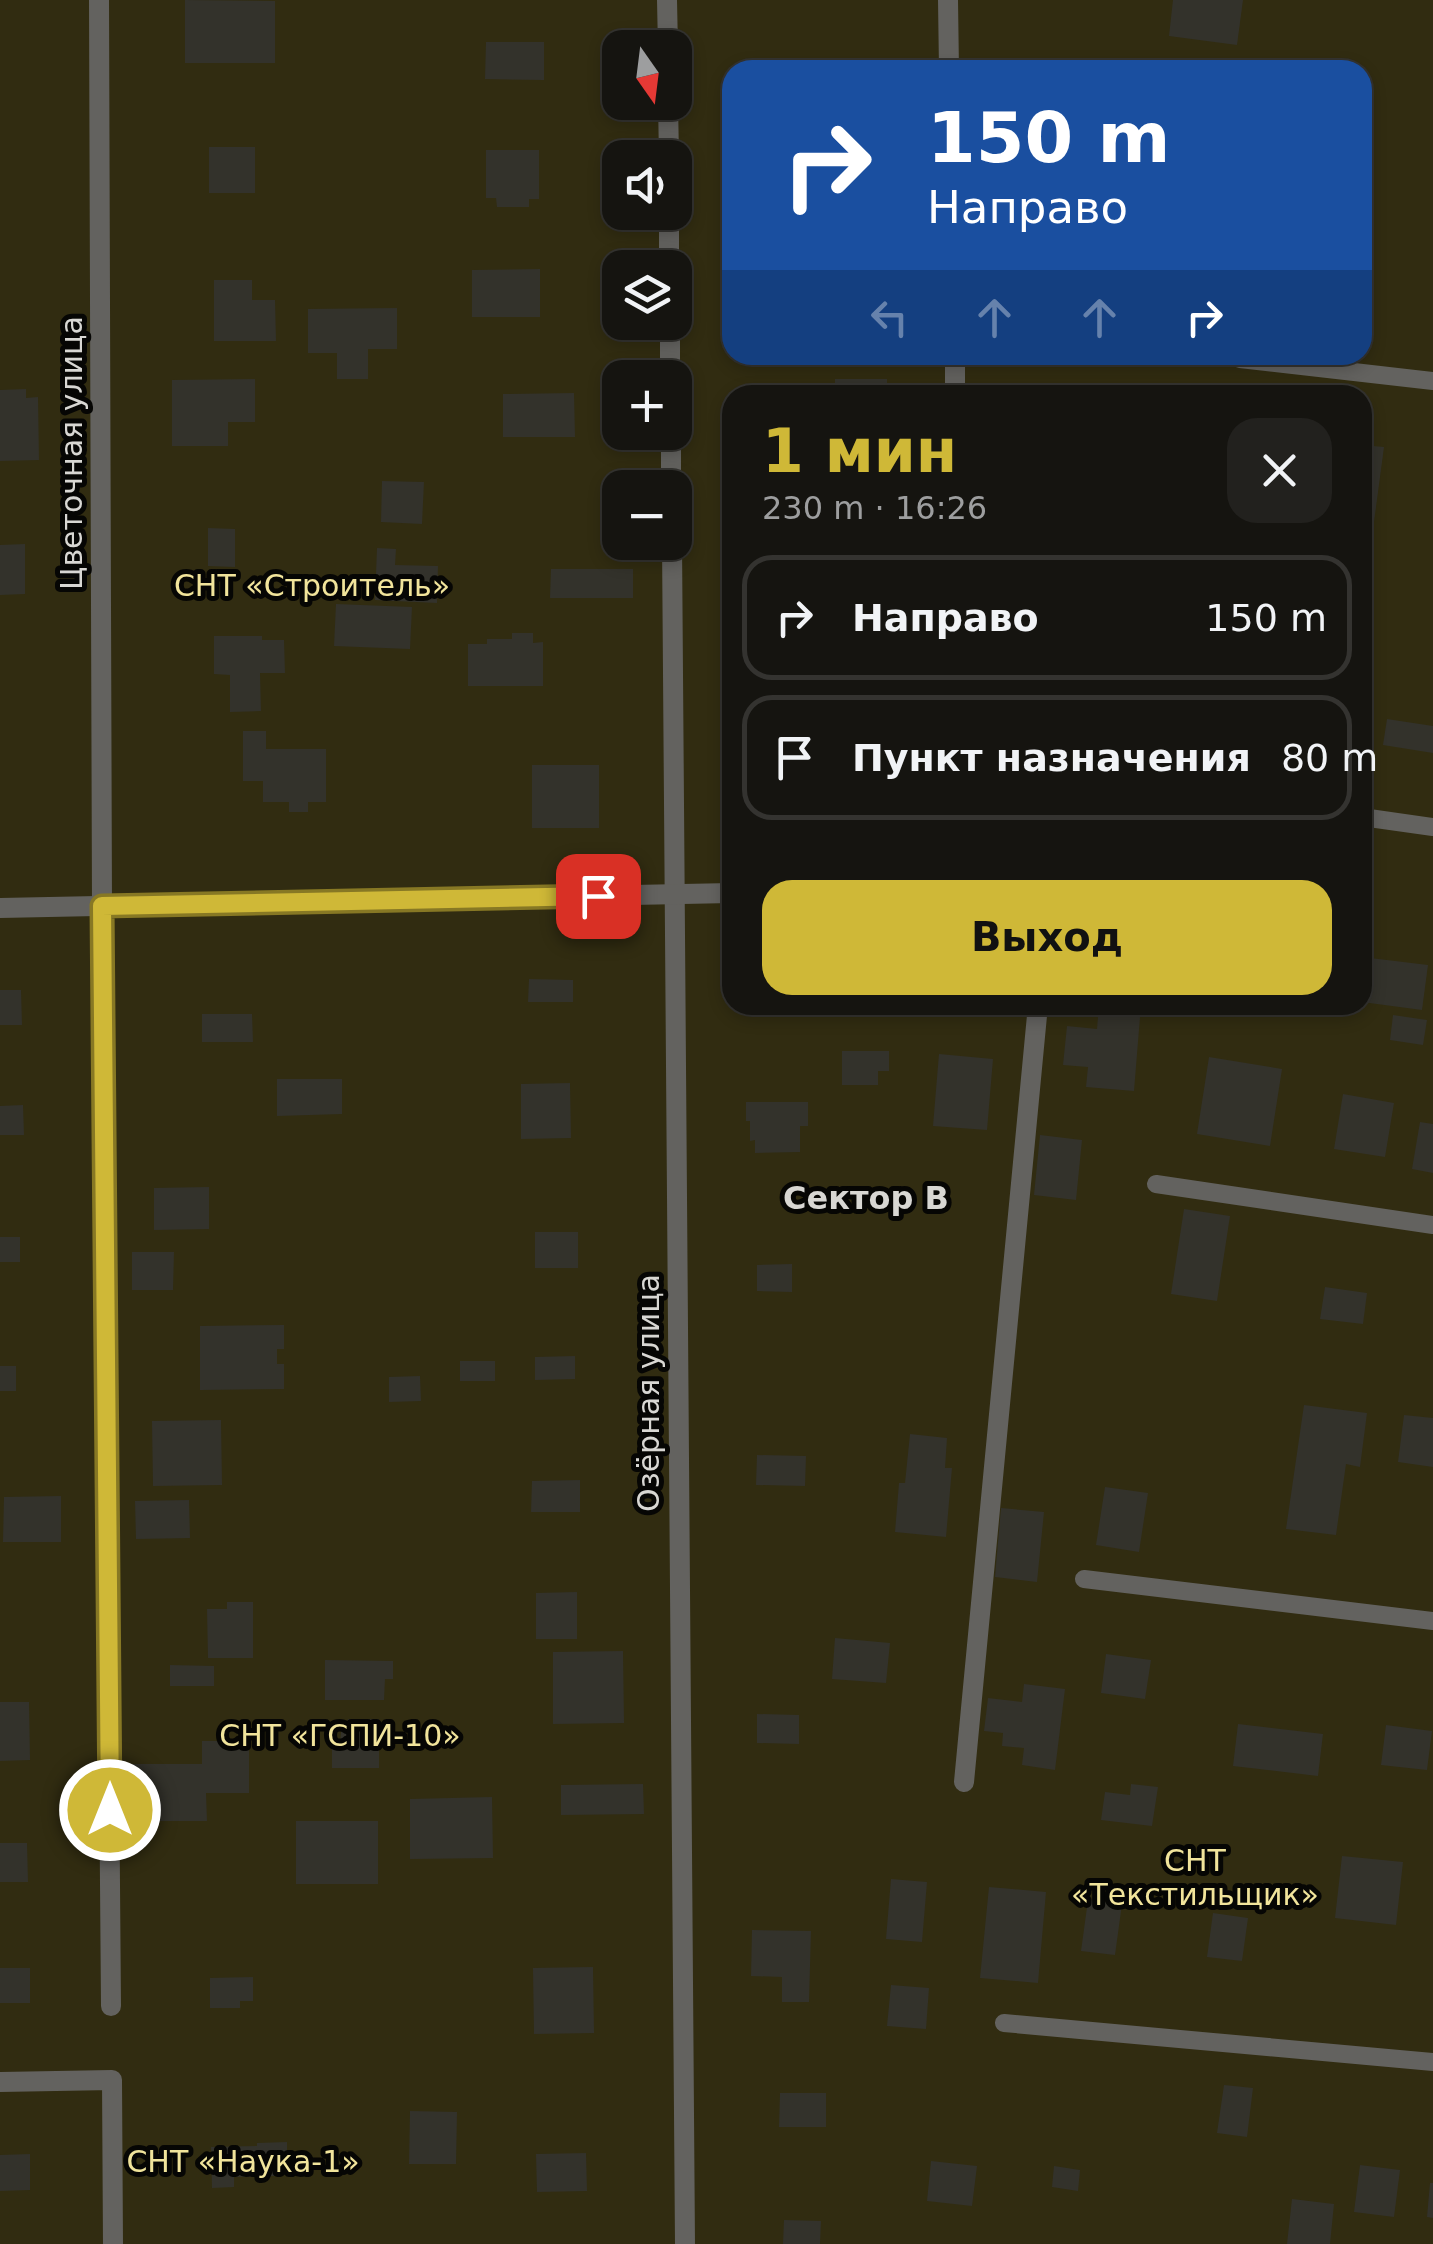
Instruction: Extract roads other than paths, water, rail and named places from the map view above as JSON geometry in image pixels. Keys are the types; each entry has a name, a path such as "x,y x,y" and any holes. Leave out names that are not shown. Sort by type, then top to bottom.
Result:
{"street":[{"name":"Цветочная улица","path":"99,0 111,2006"},
{"path":"668,0 668,30"},
{"path":"948,0 950,60"},
{"name":"Озёрная улица","path":"672,560 684,2244"},
{"path":"0,908 722,892"},
{"path":"964,1782 1037,1015"},
{"path":"0,2082 112,2080 113,2244"}],"lane":[{"path":"1296,365 1433,382"},
{"path":"1372,818 1433,827"},
{"path":"1156,1184 1433,1225"},
{"path":"1084,1579 1433,1622"},
{"path":"1004,2023 1433,2062"}],"district":[{"name":"Сектор В","path":"866,1198"}],"park label":[{"name":"СНТ «Строитель»","path":"312,585"},
{"name":"СНТ «ГСПИ-10»","path":"340,1735"},
{"name":"СНТ «Текстильщик»","path":"1195,1877"},
{"name":"СНТ «Наука-1»","path":"243,2161"}]}
